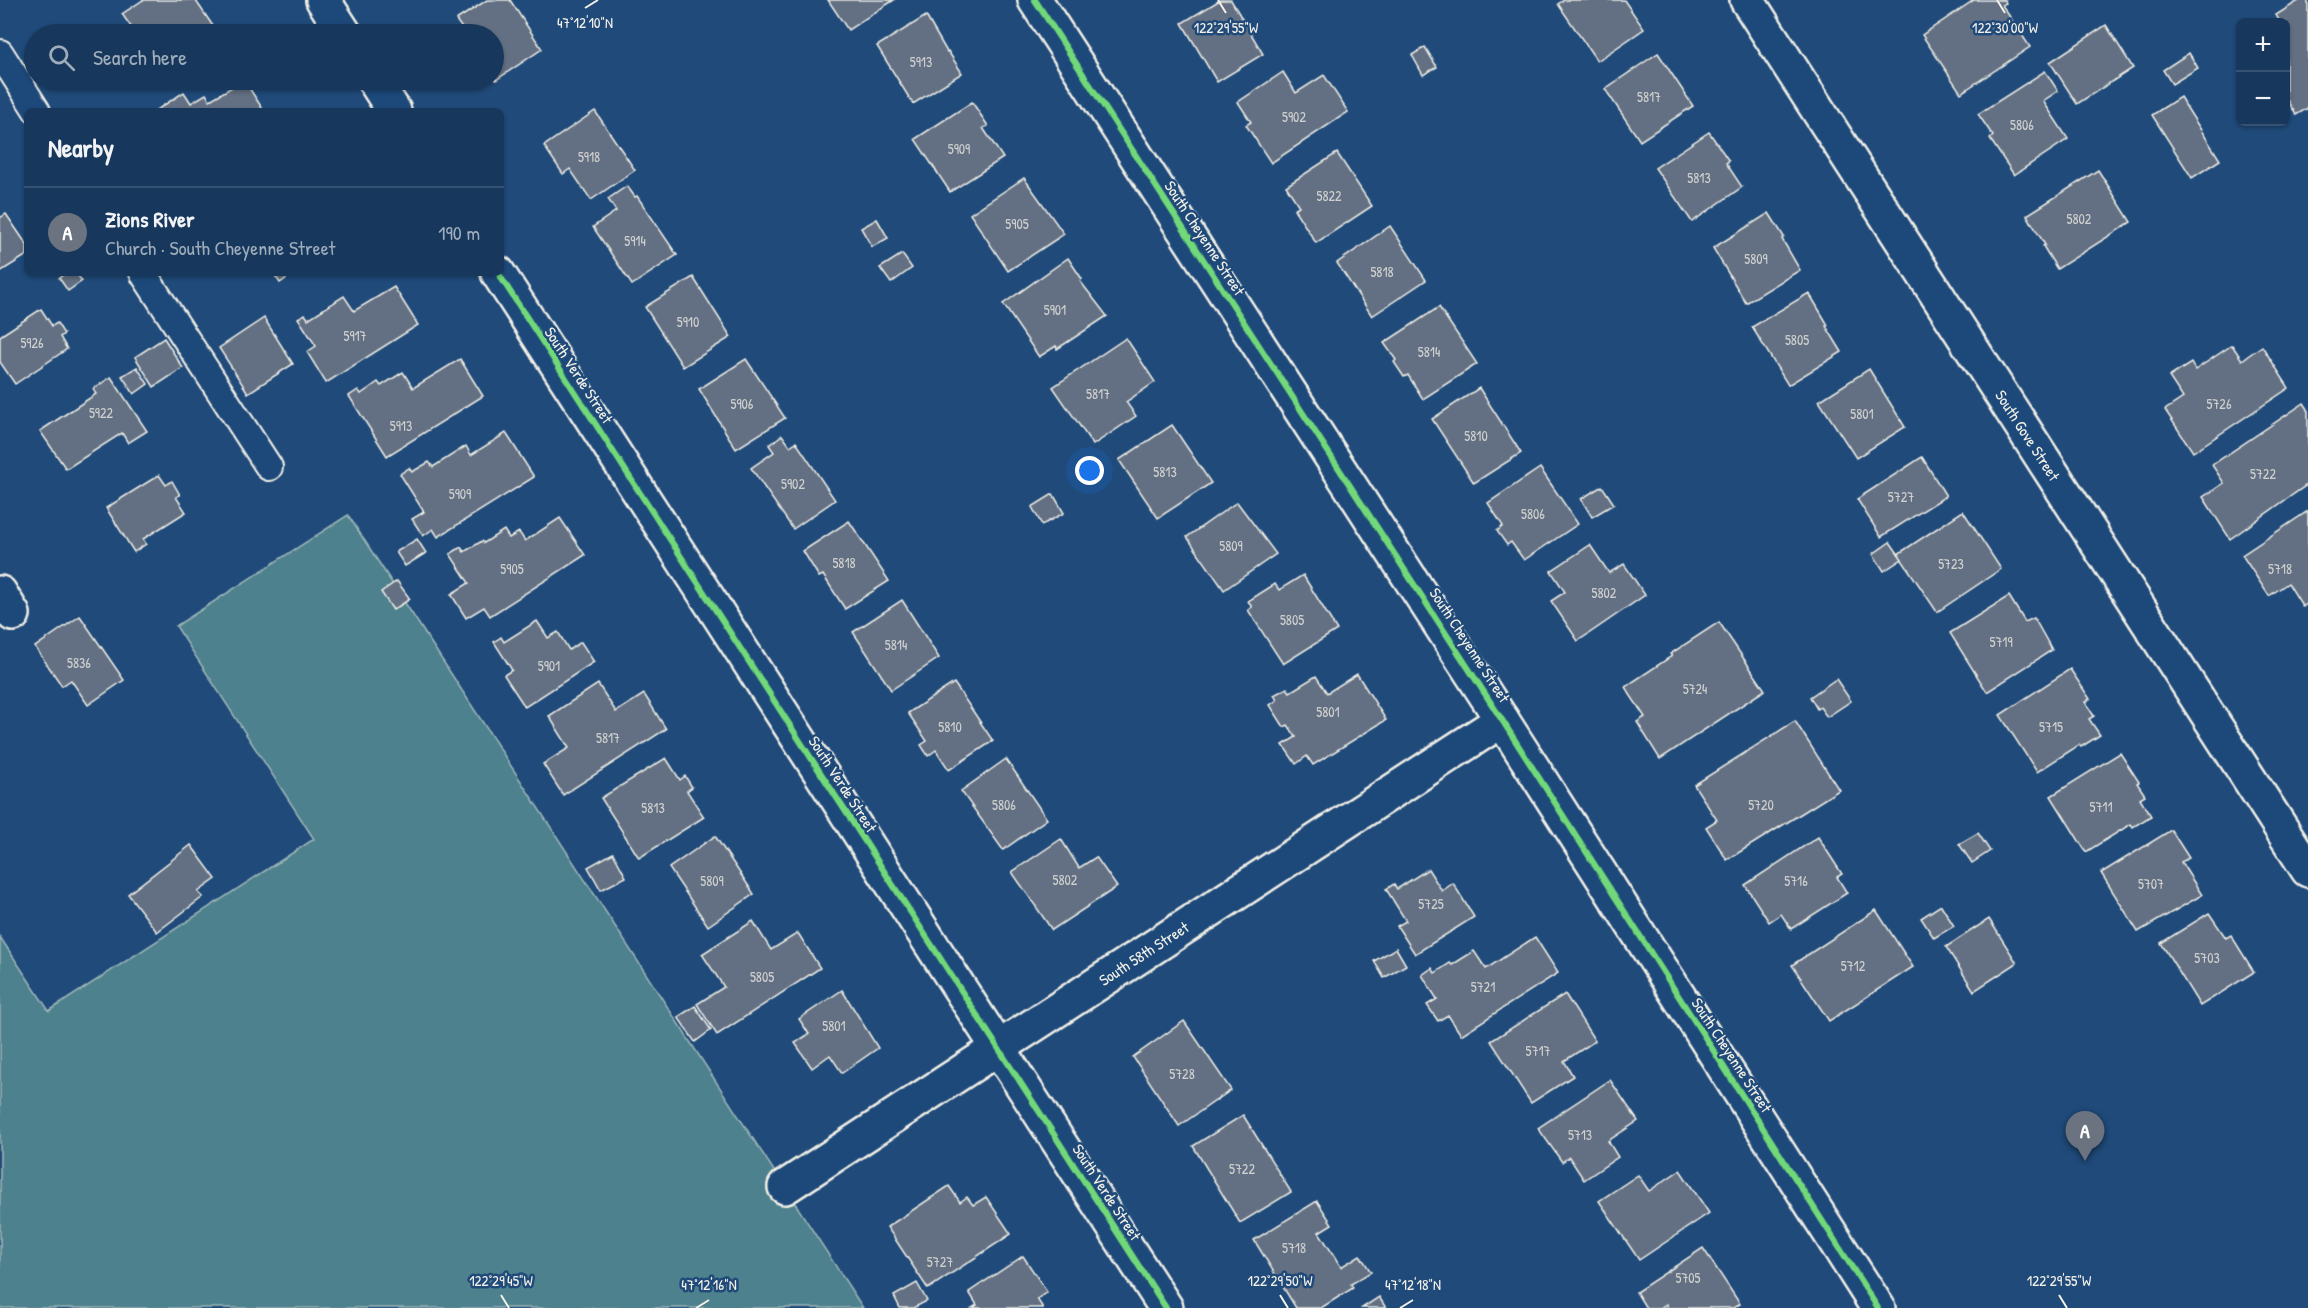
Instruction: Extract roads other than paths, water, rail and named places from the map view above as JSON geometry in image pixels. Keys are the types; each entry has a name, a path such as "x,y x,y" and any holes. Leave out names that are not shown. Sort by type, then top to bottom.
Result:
{"street":[{"path":"323,0 339,24"},
{"name":"South Cheyenne Street","path":"1035,0 1502,720 1878,1308"},
{"name":"South Gove Street","path":"1746,0 2308,870"},
{"path":"380,90 392,108"},
{"name":"South Verde Street","path":"500,276 1166,1308"},
{"name":"South 58th Street","path":"784,1187 1502,720"}],"lane":[{"path":"0,54 35,108"},
{"path":"145,276 269,467"}],"place":[{"name":"Zions River","path":"2085,1161"}]}
